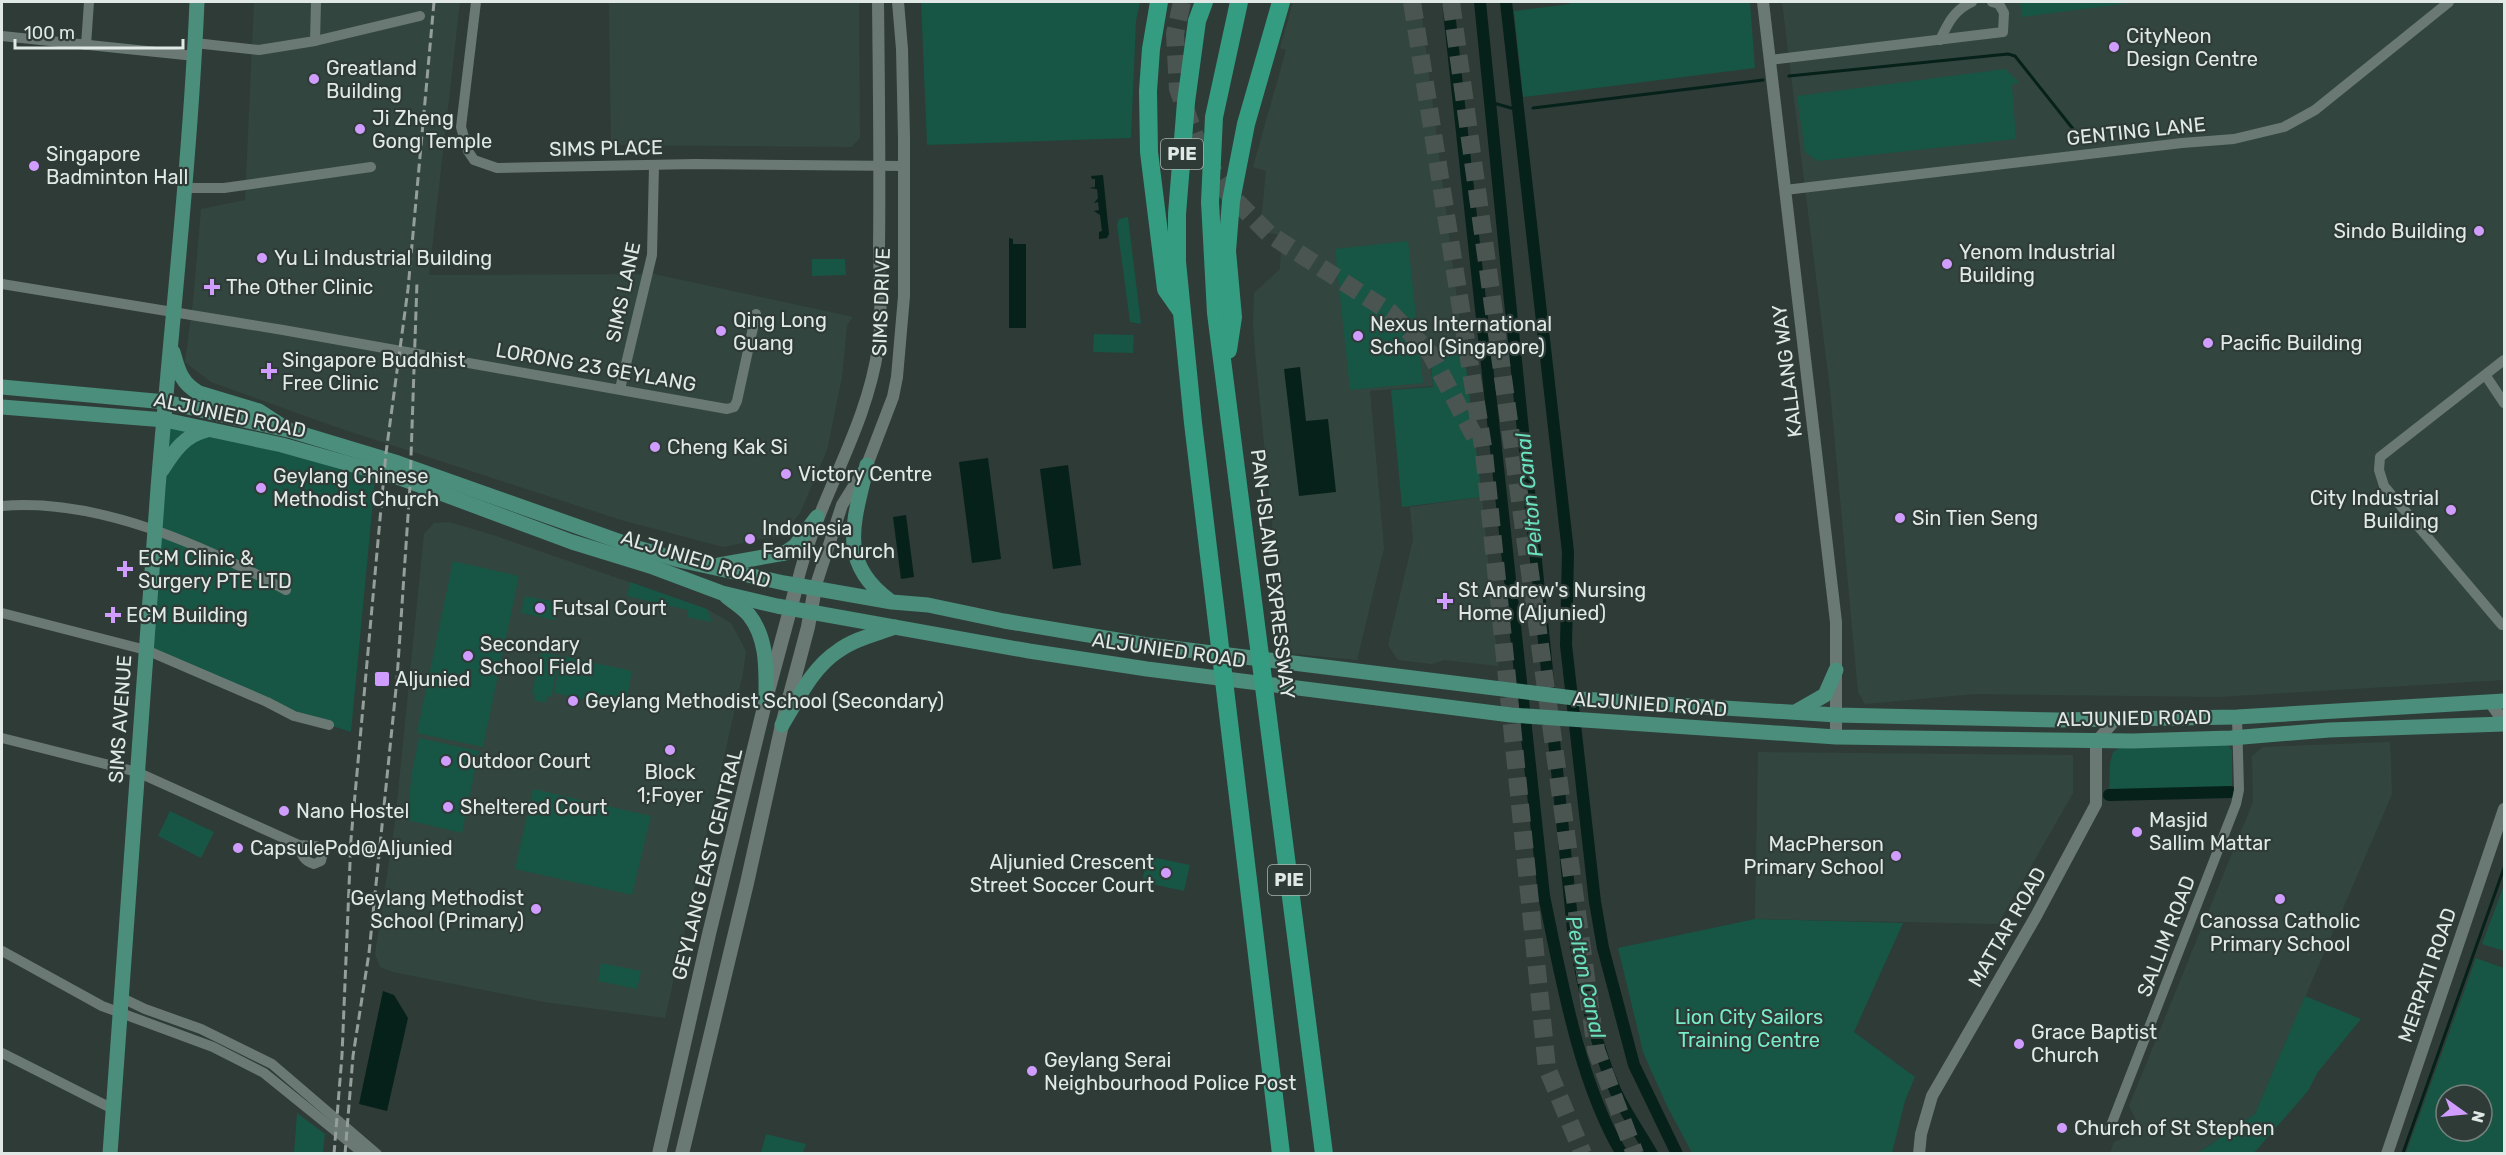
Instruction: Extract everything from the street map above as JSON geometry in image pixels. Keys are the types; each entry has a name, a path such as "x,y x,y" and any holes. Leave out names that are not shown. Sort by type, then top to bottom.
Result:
{"highway":[{"path":"1159,2 1151,49 1148,91 1149,152 1166,289 1180,309"},
{"name":"PIE","path":"1204,2 1197,21 1186,102 1179,191 1177,262 1180,309 1281,1154"},
{"name":"PIE","path":"1223,305 1210,202 1214,117 1239,2"},
{"path":"1223,305 1231,201 1246,124 1279,7"},
{"name":"PAN-ISLAND EXPRESSWAY","path":"1223,305 1233,317 1225,368 1324,1154"}],"main road":[{"name":"SIMS AVENUE","path":"110,1154 159,475 184,188 197,2"},
{"path":"170,341 178,371 190,388 199,393 259,411 292,432"},
{"name":"ALJUNIED ROAD","path":"2,387 166,402 292,432 398,463 641,549 708,566 815,588 892,602 928,604 1004,621 1148,645 1514,692 1582,699 1836,715 2116,719 2237,717 2497,702"},
{"name":"ALJUNIED ROAD","path":"2,406 165,420 282,445 392,475 572,542 650,566 722,593 894,627 1146,669 1511,715 1836,737 2096,742 2505,723"},
{"path":"159,475 174,451 186,439 209,429"},
{"path":"867,465 852,530 855,552 858,564 867,581 892,602"},
{"path":"708,566 785,553 795,546 817,517"},
{"name":"GEYLANG EAST CENTRAL","path":"659,1154 709,934 766,699 797,584"},
{"name":"GEYLANG EAST CENTRAL","path":"682,1154 815,588"},
{"path":"722,593 749,615 760,636 766,657 766,699"},
{"path":"782,725 808,682 823,663 839,650 894,627"},
{"path":"1794,712 1811,705 1825,695 1836,670"}],"street":[{"path":"86,45 89,2"},
{"path":"315,41 316,2"},
{"name":"SIMS PLACE","path":"476,2 461,127 468,151 474,160 497,168 903,166"},
{"name":"SIMS DRIVE","path":"797,584 817,517 852,441 866,399 878,347 880,166 878,2"},
{"name":"SIMS DRIVE","path":"815,588 842,505 867,465 893,398 897,377 904,296 902,49 898,2"},
{"name":"KALLANG WAY","path":"1763,2 1836,622 1836,737"},
{"path":"1940,40 1954,14 1960,7 1972,2"},
{"path":"1771,64 2003,32 2004,13 1999,4 1992,2"},
{"name":"GENTING LANE","path":"1785,190 2182,143 2234,139 2284,127 2315,110 2449,2"},
{"path":"2,36 86,45 259,50 315,41 420,16"},
{"name":"SIMS LANE","path":"620,389 652,255 654,166"},
{"path":"184,188 224,188 371,167"},
{"name":"LORONG 23 GEYLANG","path":"2,284 727,409 734,407 756,314"},
{"path":"2502,626 2384,486 2379,470 2380,457 2505,360"},
{"path":"2486,376 2505,403"},
{"path":"2,506 21,504 64,508 107,516 155,531 250,571 286,590"},
{"path":"2,613 146,650 294,716 329,725"},
{"path":"2497,702 2505,723"},
{"name":"SALLIM ROAD","path":"2110,1128 2236,804 2239,790 2237,717"},
{"path":"2096,742 2116,719"},
{"path":"2,738 137,772 299,845"},
{"name":"MATTAR ROAD","path":"1919,1154 1921,1134 1932,1096 2036,916 2096,804 2096,742"},
{"name":"MERPATI ROAD","path":"2387,1154 2505,809"},
{"path":"2,951 119,1013 186,1036 264,1073 364,1154"},
{"path":"120,997 145,1009 201,1029 272,1064 377,1154"},
{"path":"2,1053 113,1109"}],"shaded area":[{"path":"254,2 460,2 429,275 654,274 853,317 847,325 842,377 827,450 800,513 782,535 723,547 621,520 333,426 211,382 185,362 201,209 245,200"},
{"path":"609,2 859,2 860,138 851,147 611,145"},
{"name":"Nexus International School (Singapore)","path":"1293,2 1420,2 1463,348 1429,353 1433,386 1370,391 1384,548 1357,660 1285,653 1255,353 1254,293 1280,269 1282,235 1260,232 1266,171 1253,167 1286,50 1280,48"},
{"path":"1782,2 2504,2 2504,680 2218,697 1974,694 1865,704 1858,692 1830,390"},
{"path":"1103,175 1109,234 1107,238 1099,239 1099,232 1102,231 1100,215 1094,211 1099,210 1098,202 1094,203 1098,198 1097,189 1089,188 1095,187 1095,179 1091,176"},
{"path":"1009,238 1013,239 1013,244 1026,244 1026,328 1009,328"},
{"path":"1300,367 1306,421 1328,419 1336,492 1299,496 1284,369"},
{"path":"988,458 1001,559 972,563 959,462"},
{"path":"1068,465 1081,565 1053,569 1040,469"},
{"name":"St Andrew's Nursing Home (Aljunied)","path":"1482,497 1498,666 1444,660 1432,664 1398,660 1388,645 1413,540 1410,507"},
{"path":"906,515 914,577 901,579 893,517"},
{"name":"Geylang Methodist School (Secondary)","path":"449,522 707,609 731,623 746,651 743,673 665,1018 544,1002 393,972 380,967 375,954 395,822 424,534 434,523"},
{"name":"Canossa Catholic Primary School","path":"2390,742 2392,794 2255,1114 2198,1153 2110,1154 2114,1142 2129,1136 2136,1120 2129,1106 2253,802 2252,756 2263,747"},
{"name":"MacPherson Primary School","path":"1758,752 2073,755 2073,793 1998,924 1755,919"},
{"path":"383,991 394,995 408,1018 387,1111 359,1104"}],"green space":[{"path":"921,2 1140,2 1136,21 1131,138 927,145"},
{"path":"1570,2 1750,2 1755,68 1523,97 1514,11 1570,4"},
{"path":"2020,2 2137,2 2022,17"},
{"path":"2005,69 2020,83 2012,84 2016,139 1817,161 1805,152 1797,96"},
{"path":"1128,217 1141,324 1130,322 1117,225 1119,219"},
{"path":"1408,241 1423,383 1350,390 1335,249"},
{"path":"812,259 845,259 846,275 812,276"},
{"path":"1094,334 1134,335 1133,353 1093,352"},
{"path":"1464,351 1482,497 1402,507 1391,390 1433,387 1430,354"},
{"path":"165,420 376,470 351,732 146,650"},
{"name":"Secondary School Field","path":"453,561 519,576 483,747 417,733"},
{"path":"630,582 707,609 712,622 687,617 688,610 627,596"},
{"name":"Futsal Court","path":"525,596 558,603 555,620 521,613"},
{"path":"541,652 560,656 551,697 547,696 546,703 534,700 535,694 532,693"},
{"path":"562,656 632,671 625,708 554,693"},
{"path":"419,738 479,751 462,833 407,820 412,771"},
{"path":"2227,744 2232,750 2232,789 2109,791 2110,763 2113,752 2121,747"},
{"path":"533,789 651,816 632,895 515,869"},
{"path":"170,811 214,832 201,858 158,836"},
{"name":"Aljunied Crescent Street Soccer Court","path":"1147,856 1190,865 1184,891 1142,882"},
{"path":"2504,885 2504,951 2482,944"},
{"name":"Lion City Sailors Training Centre","path":"1755,919 1903,923 1854,1032 1915,1077 1905,1101 1892,1153 1692,1153 1666,1104 1643,1052 1618,948"},
{"path":"2476,958 2504,968 2504,1153 2406,1153"},
{"path":"601,963 641,971 637,989 598,981"},
{"path":"2305,996 2361,1019 2318,1072 2308,1091 2254,1153 2198,1153 2255,1114"},
{"path":"297,1113 325,1134 323,1153 294,1153"},
{"path":"766,1134 806,1144 803,1153 761,1153"}],"waterway":[{"name":"Pelton Canal","path":"1448,2 1544,896 1565,994 1583,1062 1607,1126 1622,1154"},
{"name":"Pelton Canal","path":"1480,2 1573,930 1590,1011 1607,1071 1623,1106 1652,1154"},
{"name":"Pelton Canal","path":"1506,2 1568,552 1566,645 1595,902 1603,948 1634,1065 1677,1154"},
{"path":"1789,76 2008,54 2015,56 2085,144"},
{"path":"1533,108 1763,80"},
{"path":"1490,102 1518,110"},
{"path":"2109,795 2231,792"},
{"path":"2403,1153 2504,868"}],"tunnel":[{"path":"1182,2 1175,34 1178,89 1200,150 1226,191 1269,234 1390,312 1430,353 1476,439"},
{"path":"1412,2 1484,453 1547,1068 1583,1154"},
{"path":"1451,2 1596,1050 1635,1154"}],"railway":[{"path":"334,1154 342,1055 351,839 386,453 408,289 434,2"},
{"path":"345,1154 353,1056 369,953 397,679 410,486 417,282"}],"place":[{"name":"CityNeon Design Centre","path":"2114,47"},
{"name":"Greatland Building","path":"314,79"},
{"name":"Ji Zheng Gong Temple","path":"360,129"},
{"name":"Singapore Badminton Hall","path":"34,166"},
{"name":"Sindo Building","path":"2479,231"},
{"name":"Yu Li Industrial Building","path":"262,258"},
{"name":"Yenom Industrial Building","path":"1947,264"},
{"name":"The Other Clinic","path":"212,287"},
{"name":"Qing Long Guang","path":"721,331"},
{"name":"Nexus International School (Singapore)","path":"1358,336"},
{"name":"Pacific Building","path":"2208,343"},
{"name":"Singapore Buddhist Free Clinic","path":"269,371"},
{"name":"Cheng Kak Si","path":"655,447"},
{"name":"Victory Centre","path":"786,474"},
{"name":"Geylang Chinese Methodist Church","path":"261,488"},
{"name":"City Industrial Building","path":"2451,510"},
{"name":"Sin Tien Seng","path":"1900,518"},
{"name":"Indonesia Family Church","path":"750,539"},
{"name":"ECM Clinic & Surgery PTE LTD","path":"125,569"},
{"name":"St Andrew's Nursing Home (Aljunied)","path":"1445,601"},
{"name":"Futsal Court","path":"540,608"},
{"name":"ECM Building","path":"113,615"},
{"name":"Secondary School Field","path":"468,656"},
{"name":"Aljunied","path":"382,679"},
{"name":"Geylang Methodist School (Secondary)","path":"573,701"},
{"name":"Block 1;Foyer","path":"670,750"},
{"name":"Outdoor Court","path":"446,761"},
{"name":"Sheltered Court","path":"448,807"},
{"name":"Nano Hostel","path":"284,811"},
{"name":"Masjid Sallim Mattar","path":"2137,832"},
{"name":"CapsulePod@Aljunied","path":"238,848"},
{"name":"MacPherson Primary School","path":"1896,856"},
{"name":"Aljunied Crescent Street Soccer Court","path":"1166,873"},
{"name":"Canossa Catholic Primary School","path":"2280,899"},
{"name":"Geylang Methodist School (Primary)","path":"536,909"},
{"name":"Grace Baptist Church","path":"2019,1044"},
{"name":"Geylang Serai Neighbourhood Police Post","path":"1032,1071"},
{"name":"Church of St Stephen","path":"2062,1128"}]}
